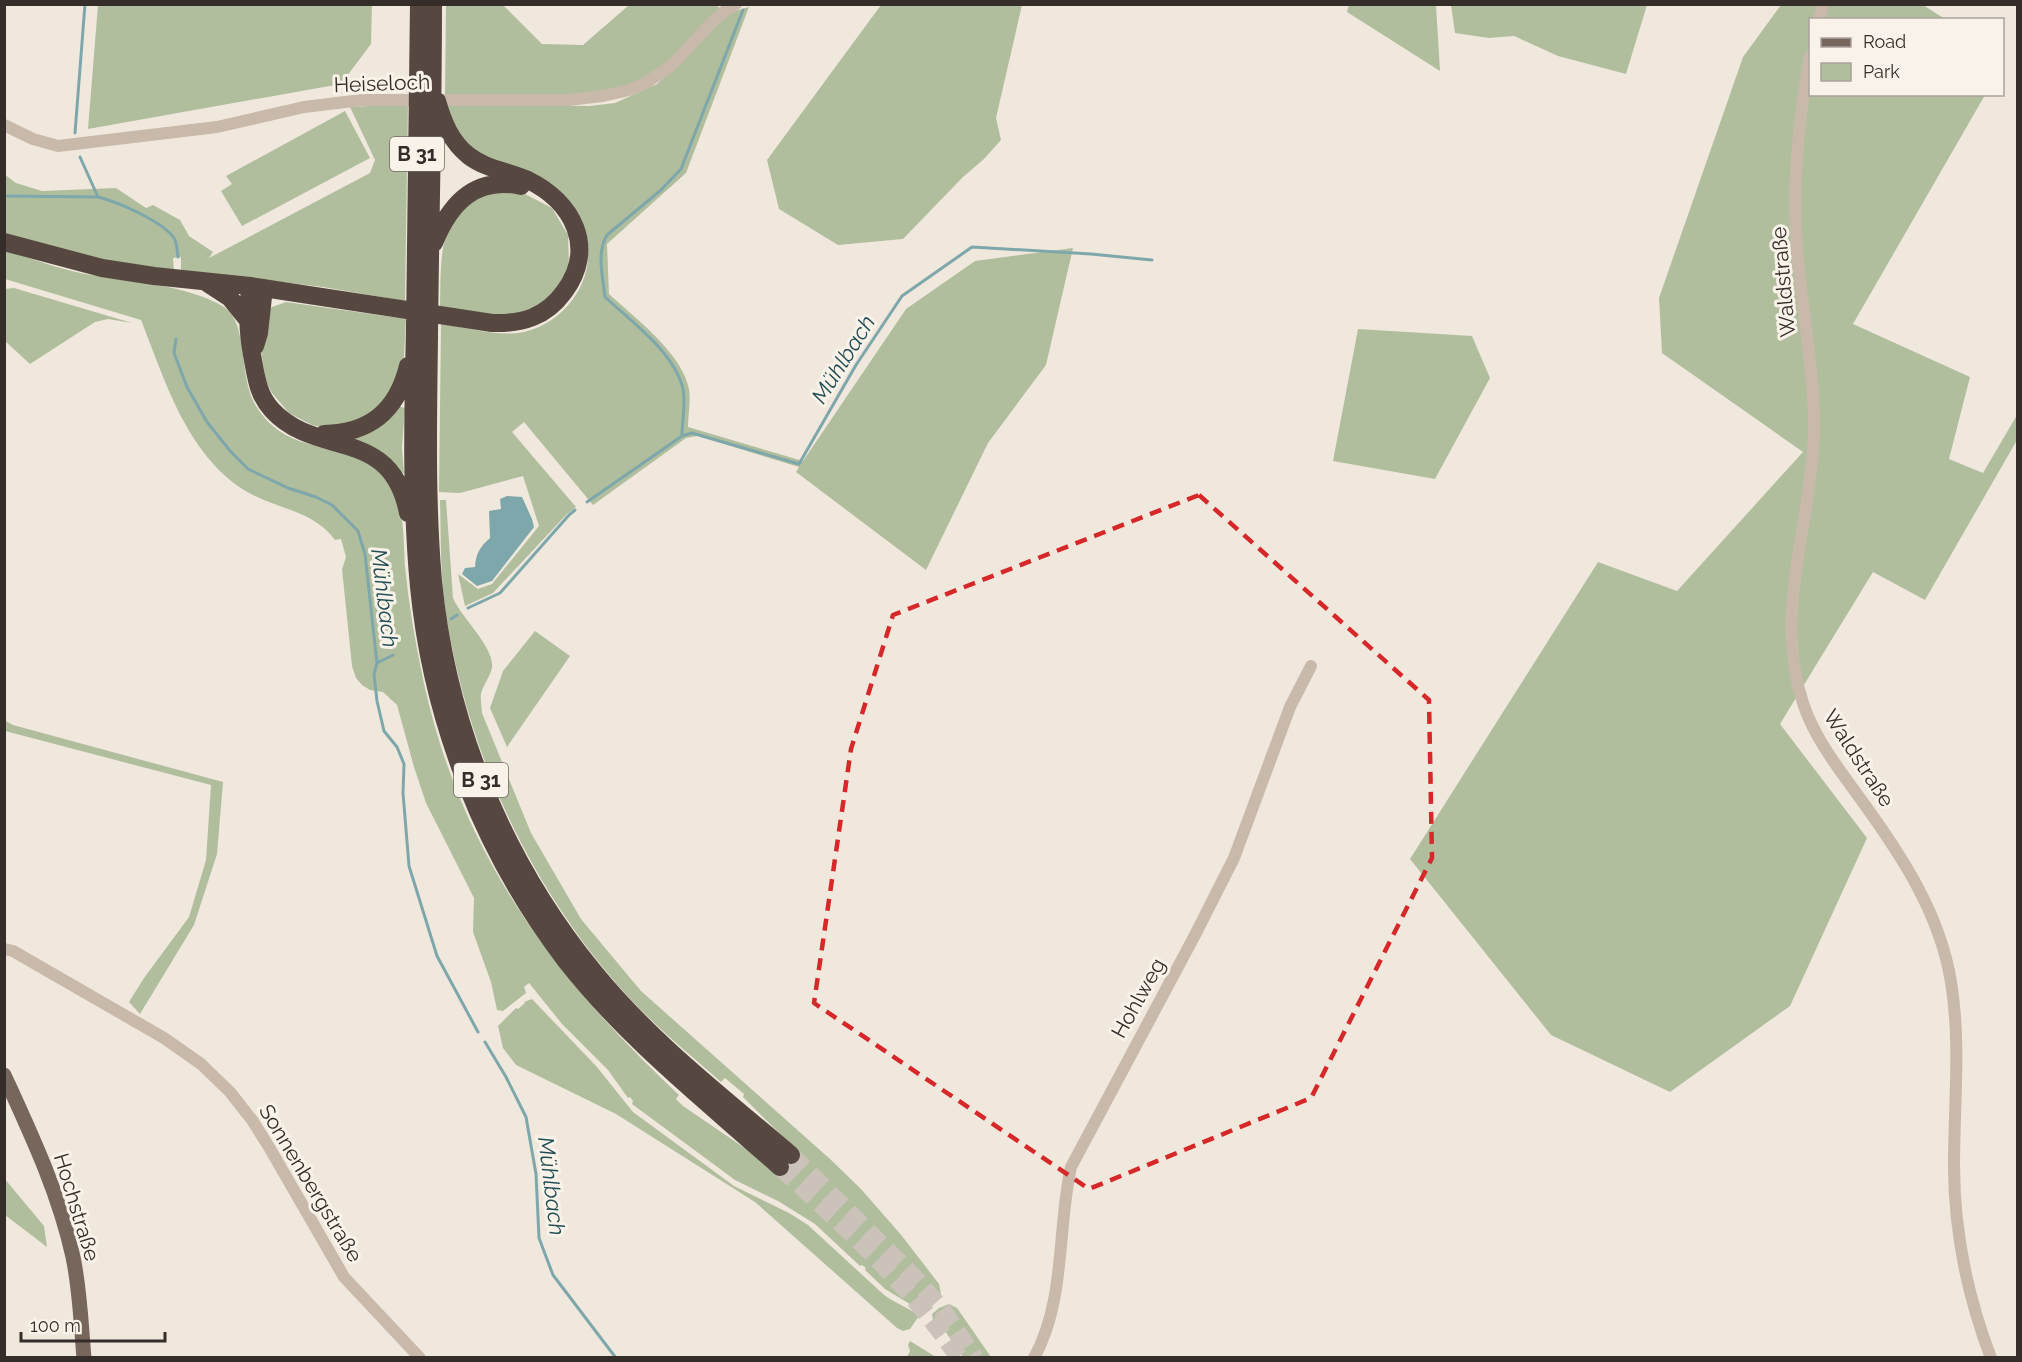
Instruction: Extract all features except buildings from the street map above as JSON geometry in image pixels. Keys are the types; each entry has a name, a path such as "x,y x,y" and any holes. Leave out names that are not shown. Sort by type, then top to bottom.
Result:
{"highway":[{"name":"B 31","path":"419,4 413,467 417,559 426,639 438,695 451,739 468,789 489,835 528,905 570,966 618,1022 654,1057 785,1161 630,1013 595,973 530,880 502,827 481,779 464,731 449,678 440,633 429,498 433,4"},
{"path":"4,242 102,268 154,276 257,287 457,318 512,323 529,320 543,313 558,301 568,287 580,254 580,238 574,223 563,206 552,195 528,181 488,166 469,156 458,146 448,132 432,88"},
{"path":"430,254 445,218 458,202 471,192 488,184 506,182 552,195"},
{"path":"203,281 230,298 247,319"},
{"path":"257,287 247,319 248,338 258,388 271,409 291,426 367,453 390,472 402,491 417,559"},
{"path":"252,356 259,333 257,287"},
{"path":"314,434 348,432 372,423 381,416 393,403 405,380 414,341"}],"main road":[{"name":"Hochstraße","path":"4,1076 51,1184 65,1227 79,1291 84,1358"}],"street":[{"name":"Heiseloch","path":"4,125 33,139 57,146 217,127 304,107 362,100 568,100 603,96 646,83 672,65 713,21 736,4"},
{"name":"Waldstraße","path":"1809,63 1796,157 1796,223 1797,254 1813,396 1814,435 1807,503 1793,583 1790,628 1794,673 1803,705 1816,734 1839,771 1892,843 1912,876 1934,923 1944,952 1951,982 1956,1038 1954,1165 1957,1232 1963,1271 1991,1358"},
{"name":"Hohlweg","path":"1034,1358 1046,1336 1054,1306 1065,1194 1071,1167 1234,858 1290,707 1311,666"},
{"name":"Sonnenbergstraße","path":"4,948 164,1038 201,1064 230,1092 269,1147 344,1277 420,1358"}],"highlighted area":[{"path":"1199,495 1429,700 1432,858 1311,1098 1089,1189 814,1003 851,749 893,615"}],"green space":[{"path":"715,4 721,9 685,48 647,80 600,97 445,95 446,5 503,5 542,44 583,45 629,5"},
{"path":"1451,4 1647,5 1626,74 1558,56 1514,36 1489,38 1455,33"},
{"path":"98,5 372,5 371,44 341,84 88,129"},
{"path":"881,5 1022,5 996,118 1001,140 903,239 838,245 779,209 767,160"},
{"path":"1349,5 1436,5 1440,71 1347,12"},
{"path":"1781,5 1923,5 1943,18 1809,18 1809,96 1984,96 1853,324 1970,377 1949,459 1983,473 2017,415 2017,440 1925,600 1873,572 1780,724 1867,838 1790,1006 1670,1092 1551,1035 1410,859 1598,562 1677,591 1803,452 1662,353 1659,298 1743,57"},
{"path":"749,7 686,173 607,244 609,294 656,337 677,362 689,389 688,427 803,461 906,309 975,261 1073,248 1046,365 988,443 926,570 796,472 799,467 698,436 686,438 593,505 524,422 512,432 576,507 493,593 465,606 458,574 478,589 492,584 539,526 523,476 460,493 439,492 441,324 509,334 532,330 545,324 568,306 576,294 587,267 588,249 582,222 461,141 446,104 589,106 615,103 657,84 724,18 735,11"},
{"path":"408,104 405,301 323,287 181,270 181,257 173,258 174,271 125,265 5,235 4,174 16,183 42,191 116,188 146,208 153,205 180,220 189,236 213,252 209,258 370,173 375,160 350,107"},
{"path":"345,111 370,158 242,226 221,191 232,184 226,176"},
{"path":"500,191 523,193 552,208 568,235 569,264 560,285 548,303 512,315 486,315 440,306 443,247 453,219 461,207 473,198"},
{"path":"5,250 80,273 177,289 224,307 232,315 237,325 250,394 267,421 292,438 349,455 372,466 381,474 399,502 401,510 412,623 439,742 461,800 487,855 517,907 552,957 591,1004 679,1095 676,1099 683,1106 746,1149 783,1137 743,1097 744,1094 725,1078 721,1082 657,1026 600,964 567,920 512,824 471,722 446,614 440,500 446,500 453,598 483,642 492,660 492,668 481,694 482,713 531,833 581,919 641,991 861,1189 902,1236 939,1284 941,1294 938,1299 923,1312 885,1289 865,1270 866,1268 860,1266 815,1224 778,1201 735,1180 632,1104 633,1101 630,1097 628,1098 608,1070 562,1024 529,983 524,987 526,993 503,1011 497,1010 491,982 473,932 474,898 426,803 397,705 383,692 370,690 362,685 356,678 352,666 342,569 346,557 341,539 335,540 316,522 305,516 256,497 224,475 192,436 180,414 141,320 5,279"},
{"path":"14,288 132,323 108,319 95,322 30,364 5,341 5,289"},
{"path":"286,302 406,319 400,380 380,412 328,429 312,425 289,413 266,382 261,351 264,315 272,307"},
{"path":"1358,329 1472,336 1490,378 1435,479 1333,461"},
{"path":"398,406 405,408 402,447 404,473 349,439"},
{"path":"535,631 570,656 507,747 490,708 503,671"},
{"path":"4,720 13,725 223,782 217,854 194,925 140,1014 129,1002 189,917 206,860 211,785 5,731"},
{"path":"532,999 597,1067 633,1112 734,1186 808,1225 883,1294 919,1316 910,1329 903,1331 897,1328 755,1202 616,1114 516,1065 503,1048 498,1026 516,1008 518,1009 524,1002"},
{"path":"4,1178 44,1226 47,1247 5,1215"},
{"path":"949,1304 957,1308 991,1357 963,1357 945,1331 933,1320 932,1314"},
{"path":"910,1341 936,1357 907,1357 910,1351 908,1345"}],"water":[{"path":"507,496 522,497 534,527 492,581 477,586 462,574 465,568 475,567 479,551 490,538 489,511 501,509 500,499"}],"waterway":[{"name":"Mühlbach","path":"75,133 85,4"},
{"path":"682,435 684,394 678,376 662,350 651,338 605,297 601,265 602,249 607,235 661,190 681,169 743,10"},
{"name":"Mühlbach","path":"80,157 98,197"},
{"name":"Mühlbach","path":"4,196 98,197 107,200 139,213 160,225 174,238 178,257"},
{"name":"Mühlbach","path":"587,502 682,436 692,433 799,464 856,365 902,296 972,247 1152,260"},
{"name":"Mühlbach","path":"176,339 174,353 187,387 207,422 231,452 248,469 332,505 358,531 365,554 377,663 374,674 377,701 384,731 397,747 404,764 403,793 409,866 437,956 478,1032"},
{"name":"Mühlbach","path":"468,608 500,593 575,510"},
{"name":"Mühlbach","path":"451,619 457,615"},
{"name":"Mühlbach","path":"377,663 393,655"},
{"name":"Mühlbach","path":"485,1042 526,1117 536,1174 539,1238 553,1275 616,1358"}],"tunnel":[{"path":"791,1155 912,1275 941,1308 975,1358"},
{"path":"780,1167 876,1257 920,1306 959,1358"}]}
